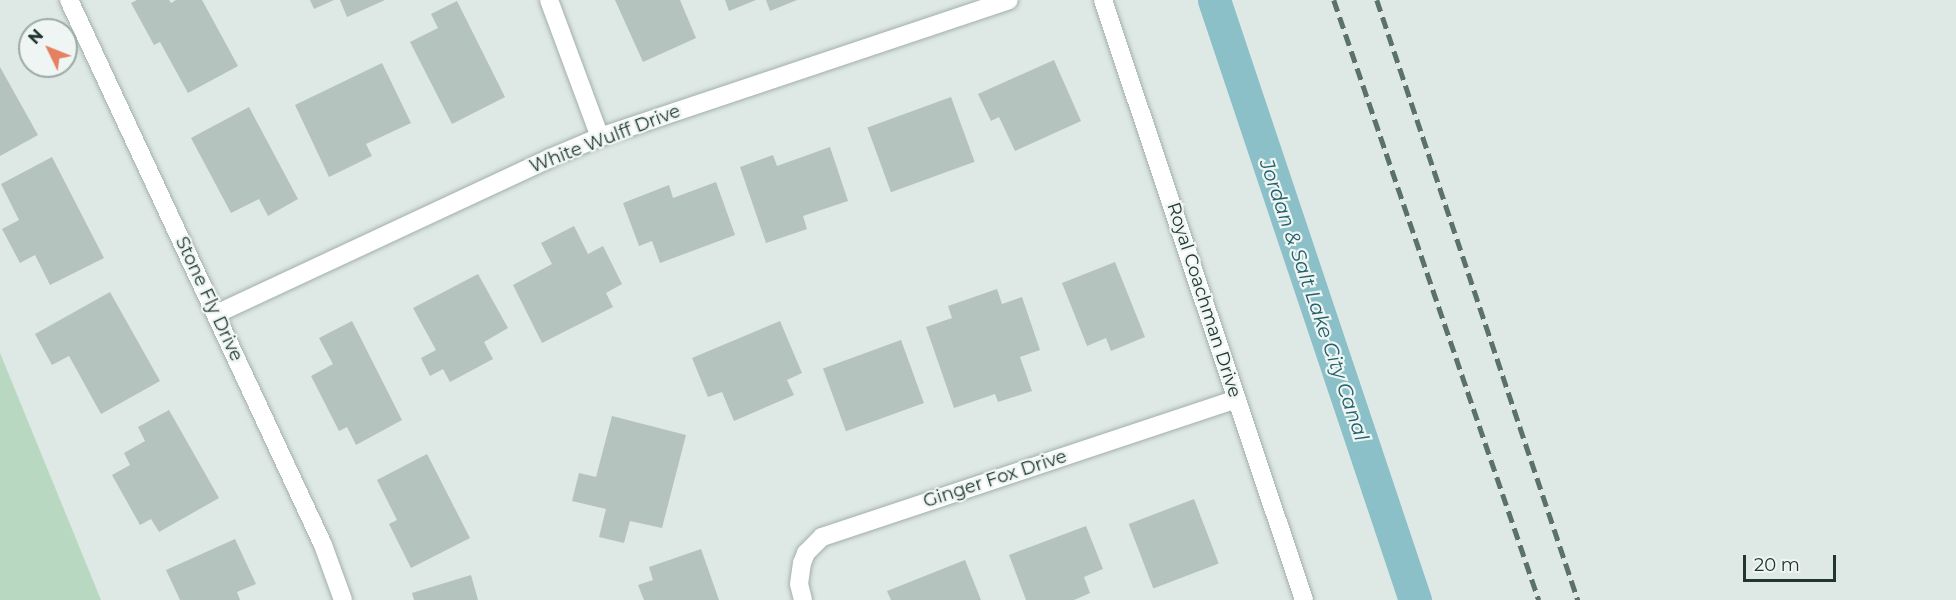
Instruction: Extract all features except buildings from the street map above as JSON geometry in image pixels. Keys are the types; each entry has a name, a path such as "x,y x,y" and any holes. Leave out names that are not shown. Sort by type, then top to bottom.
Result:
{"street":[{"name":"Stone Fly Drive","path":"69,0 323,545 343,600"},
{"path":"549,0 600,137"},
{"name":"White Wulff Drive","path":"216,314 539,163 600,137 1009,0"},
{"name":"Royal Coachman Drive","path":"1104,0 1304,600"},
{"name":"Ginger Fox Drive","path":"803,600 799,584 802,563 806,553 822,537 1237,399"}],"green space":[{"path":"0,353 101,600 0,600"}],"waterway":[{"name":"Jordan & Salt Lake City Canal","path":"1214,0 1415,600"}],"railway":[{"path":"1334,0 1539,600"},
{"path":"1377,0 1578,600"}]}
